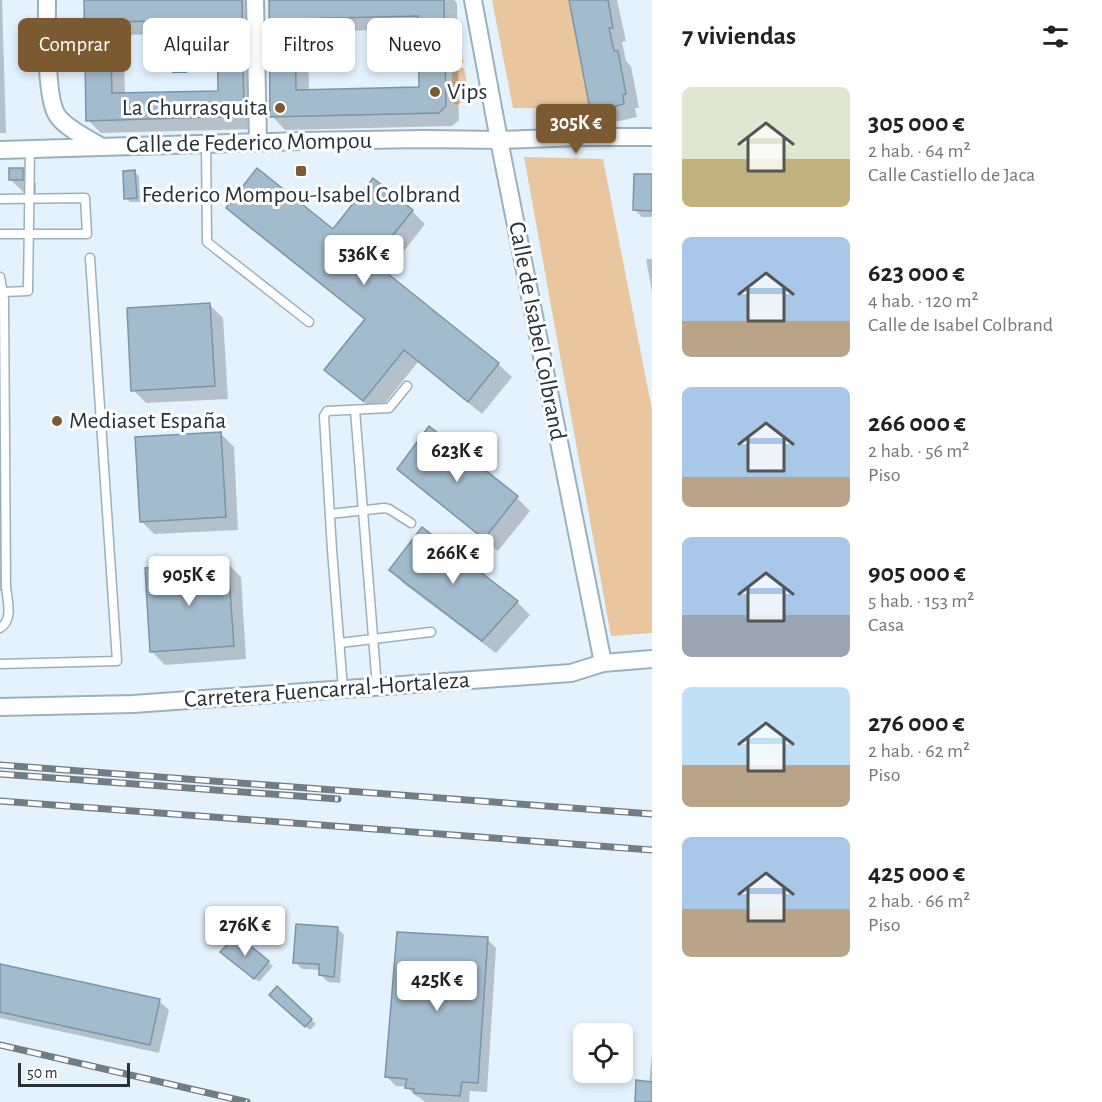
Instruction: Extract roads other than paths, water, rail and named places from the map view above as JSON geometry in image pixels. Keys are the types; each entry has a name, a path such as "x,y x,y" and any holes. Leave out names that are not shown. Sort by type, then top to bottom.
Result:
{"street":[{"path":"47,0 49,78 56,114 76,131 102,147"},
{"path":"255,0 258,142"},
{"name":"Calle de Isabel Colbrand","path":"473,0 498,140 603,663"},
{"name":"Calle de Federico Mompou","path":"0,150 258,142 652,137"},
{"name":"Carretera Fuencarral-Hortaleza","path":"0,707 133,704 571,673 603,663 652,659"}],"lane":[{"path":"206,144 207,242 309,322"},
{"path":"3,291 28,291 30,149"},
{"path":"0,199 85,198 87,234 0,234"},
{"path":"0,664 117,661 90,258"},
{"path":"0,277 4,308 8,611 8,620 0,628"},
{"path":"344,689 324,416 327,411 389,408 407,386"},
{"path":"355,410 377,687"},
{"path":"330,514 389,509 411,523"},
{"path":"6,586 0,602 8,611"},
{"path":"340,643 431,632"}],"railway":[{"path":"0,765 652,814"},
{"path":"0,774 338,799"},
{"path":"0,801 652,850"},
{"path":"0,1045 247,1102"}],"place":[{"name":"Vips","path":"435,92"},
{"name":"La Churrasquita","path":"280,108"},
{"name":"Federico Mompou-Isabel Colbrand","path":"301,171"},
{"name":"Mediaset España","path":"57,421"}]}
